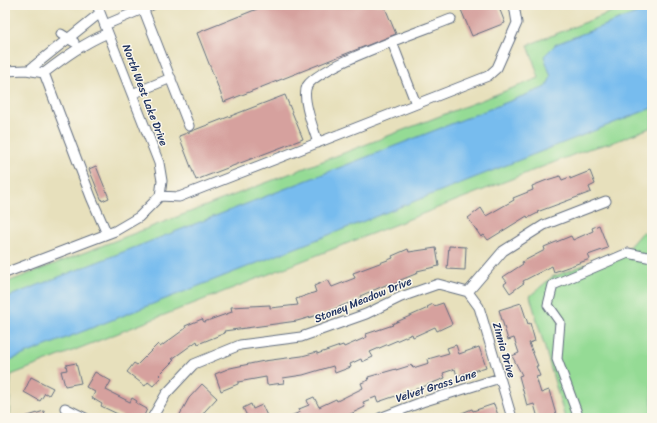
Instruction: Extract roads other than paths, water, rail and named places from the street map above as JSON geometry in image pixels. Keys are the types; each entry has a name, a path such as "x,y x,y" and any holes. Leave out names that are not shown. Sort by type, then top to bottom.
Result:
{"street":[{"path":"5,273 107,234 139,217 160,196 179,197 488,76 497,68 517,23 514,5"},
{"path":"5,71 29,70 44,73 106,29 148,7 171,78 189,126"},
{"path":"29,70 70,39 99,9"},
{"name":"North West Lake Drive","path":"99,9 159,163 162,181 160,196"},
{"path":"318,143 306,102 306,87 315,78 335,65 451,19"},
{"path":"61,34 70,39 79,47"},
{"path":"392,42 416,104"},
{"path":"49,55 60,61"},
{"path":"44,73 91,197 107,234"},
{"path":"132,94 171,78"},
{"path":"468,292 503,251 544,225 606,201"},
{"path":"577,418 577,413 557,359 560,322 548,305 553,285 628,253 652,258"},
{"name":"Stoney Meadow Drive","path":"152,418 166,394 194,364 240,345 268,340 301,337 366,314 401,297 438,284 468,292"},
{"name":"Zinnia Drive","path":"468,292 479,307 512,418"},
{"name":"Velvet Grass Lane","path":"380,418 422,402 500,378"},
{"path":"65,408 85,418"}],"water":[{"path":"652,7 652,108 5,362 5,298 546,87 551,77 544,56 556,44"}]}
